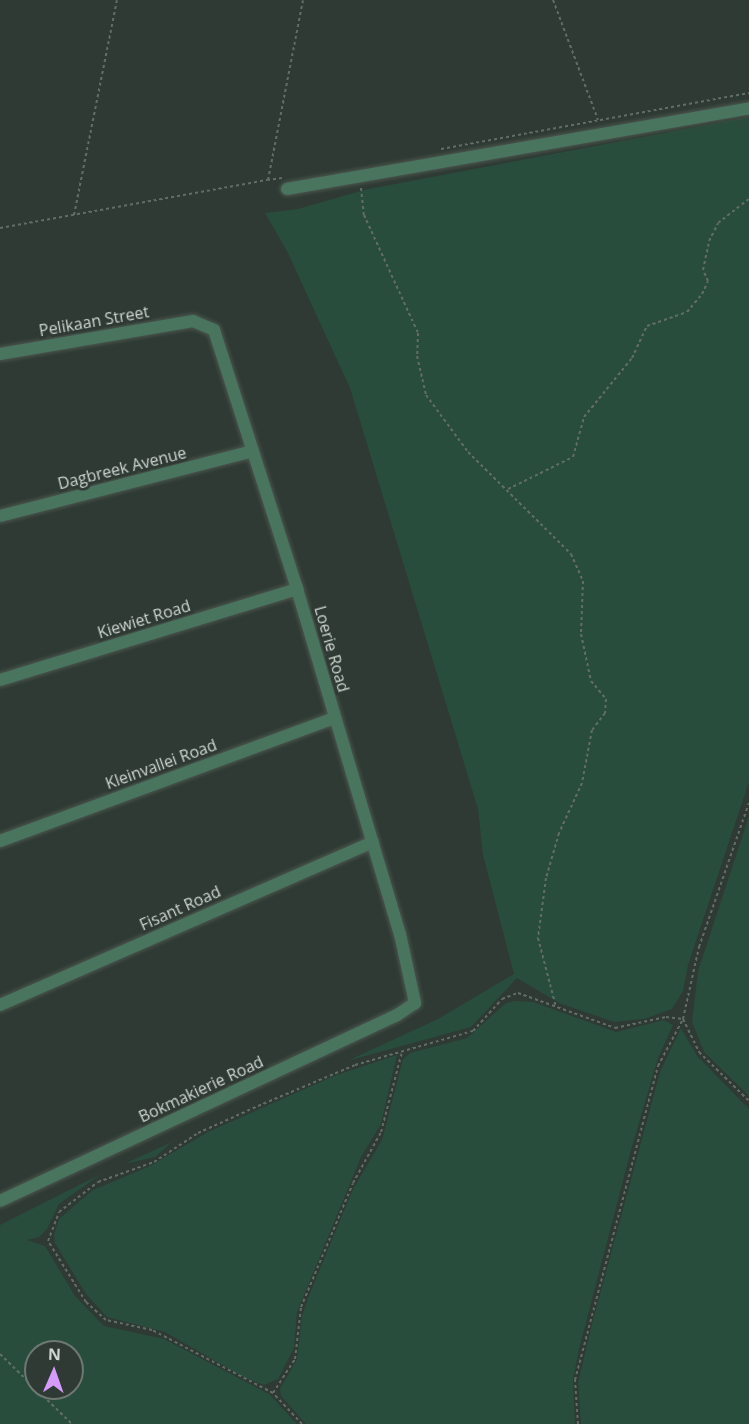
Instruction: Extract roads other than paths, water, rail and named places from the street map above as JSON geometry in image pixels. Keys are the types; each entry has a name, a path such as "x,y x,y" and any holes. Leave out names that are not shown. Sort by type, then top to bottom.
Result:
{"street":[{"path":"288,189 749,108"},
{"name":"Pelikaan Street","path":"0,354 193,321"},
{"name":"Loerie Road","path":"193,321 214,330 297,589 373,842 400,934 415,1003"},
{"name":"Dagbreek Avenue","path":"0,516 253,451"},
{"name":"Kiewiet Road","path":"0,680 297,589"},
{"name":"Kleinvallei Road","path":"0,841 334,718"},
{"name":"Fisant Road","path":"0,1005 373,842"},
{"name":"Bokmakierie Road","path":"0,1201 397,1016 415,1003"}]}
